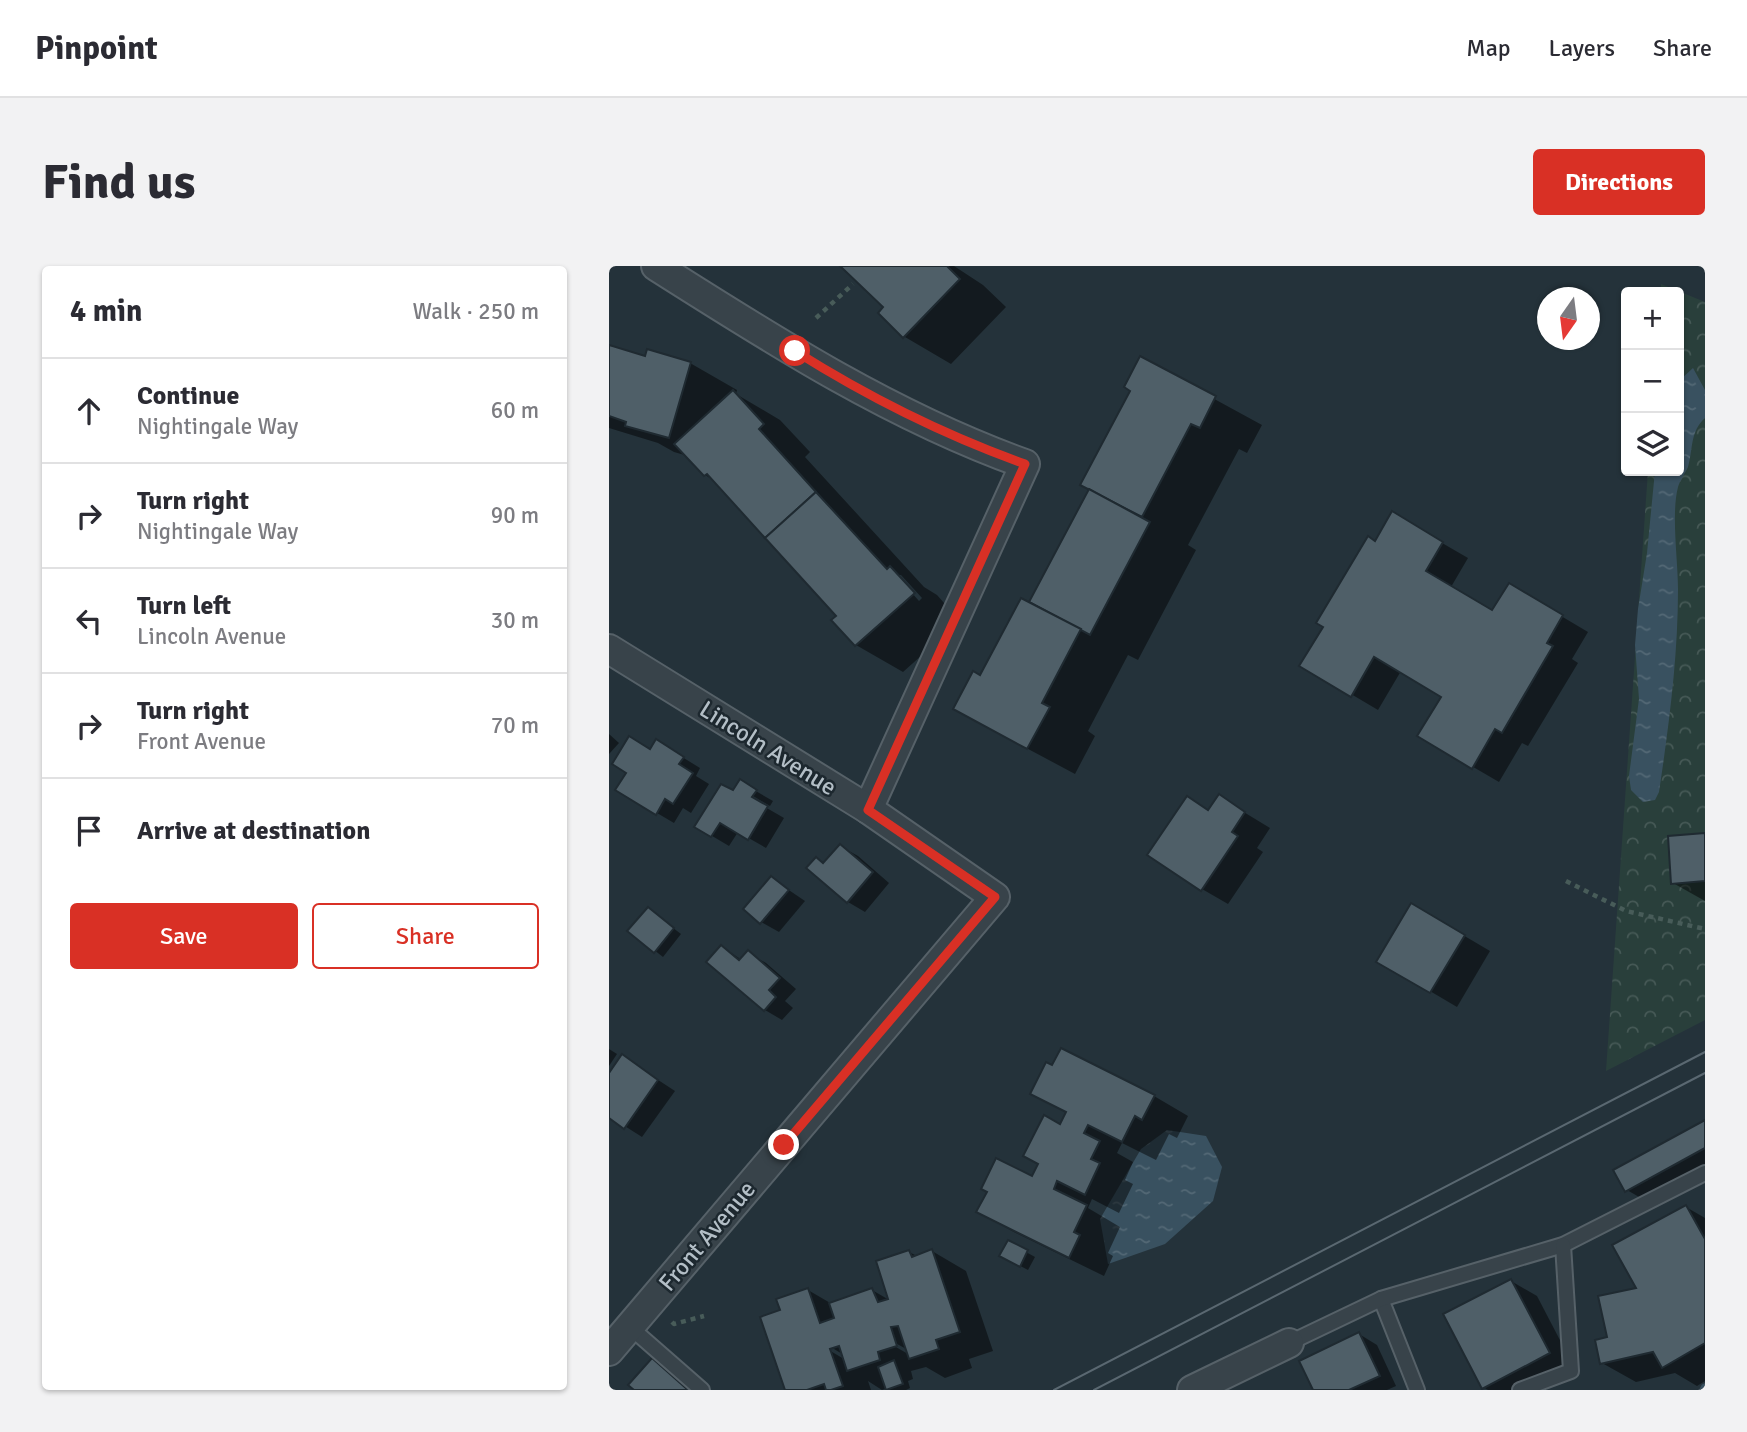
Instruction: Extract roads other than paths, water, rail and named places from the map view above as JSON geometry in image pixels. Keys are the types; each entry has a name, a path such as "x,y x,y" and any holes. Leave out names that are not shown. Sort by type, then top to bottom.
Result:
{"street":[{"path":"656,266 876,399 979,448 1025,464 868,810"},
{"name":"Lincoln Avenue","path":"609,649 868,810 995,897"},
{"name":"Front Avenue","path":"609,1351 995,897"},
{"path":"1192,1390 1289,1343"}],"lane":[{"path":"1289,1343 1381,1299 1563,1245 1705,1173"},
{"path":"1520,1390 1571,1371 1563,1245"},
{"path":"1381,1299 1417,1390"},
{"path":"630,1327 702,1390"}],"water":[{"path":"1693,368 1705,390 1705,418 1694,435 1684,475 1684,413 1684,376"},
{"path":"1655,476 1683,476 1676,498 1678,614 1666,742 1659,792 1655,800 1643,802 1631,790 1629,776 1639,699 1635,645"},
{"path":"1167,1130 1206,1136 1222,1167 1213,1201 1165,1244 1108,1264 1100,1219 1141,1149"}],"tram line":[{"path":"1054,1390 1705,1052"},
{"path":"1094,1390 1705,1073"}]}
